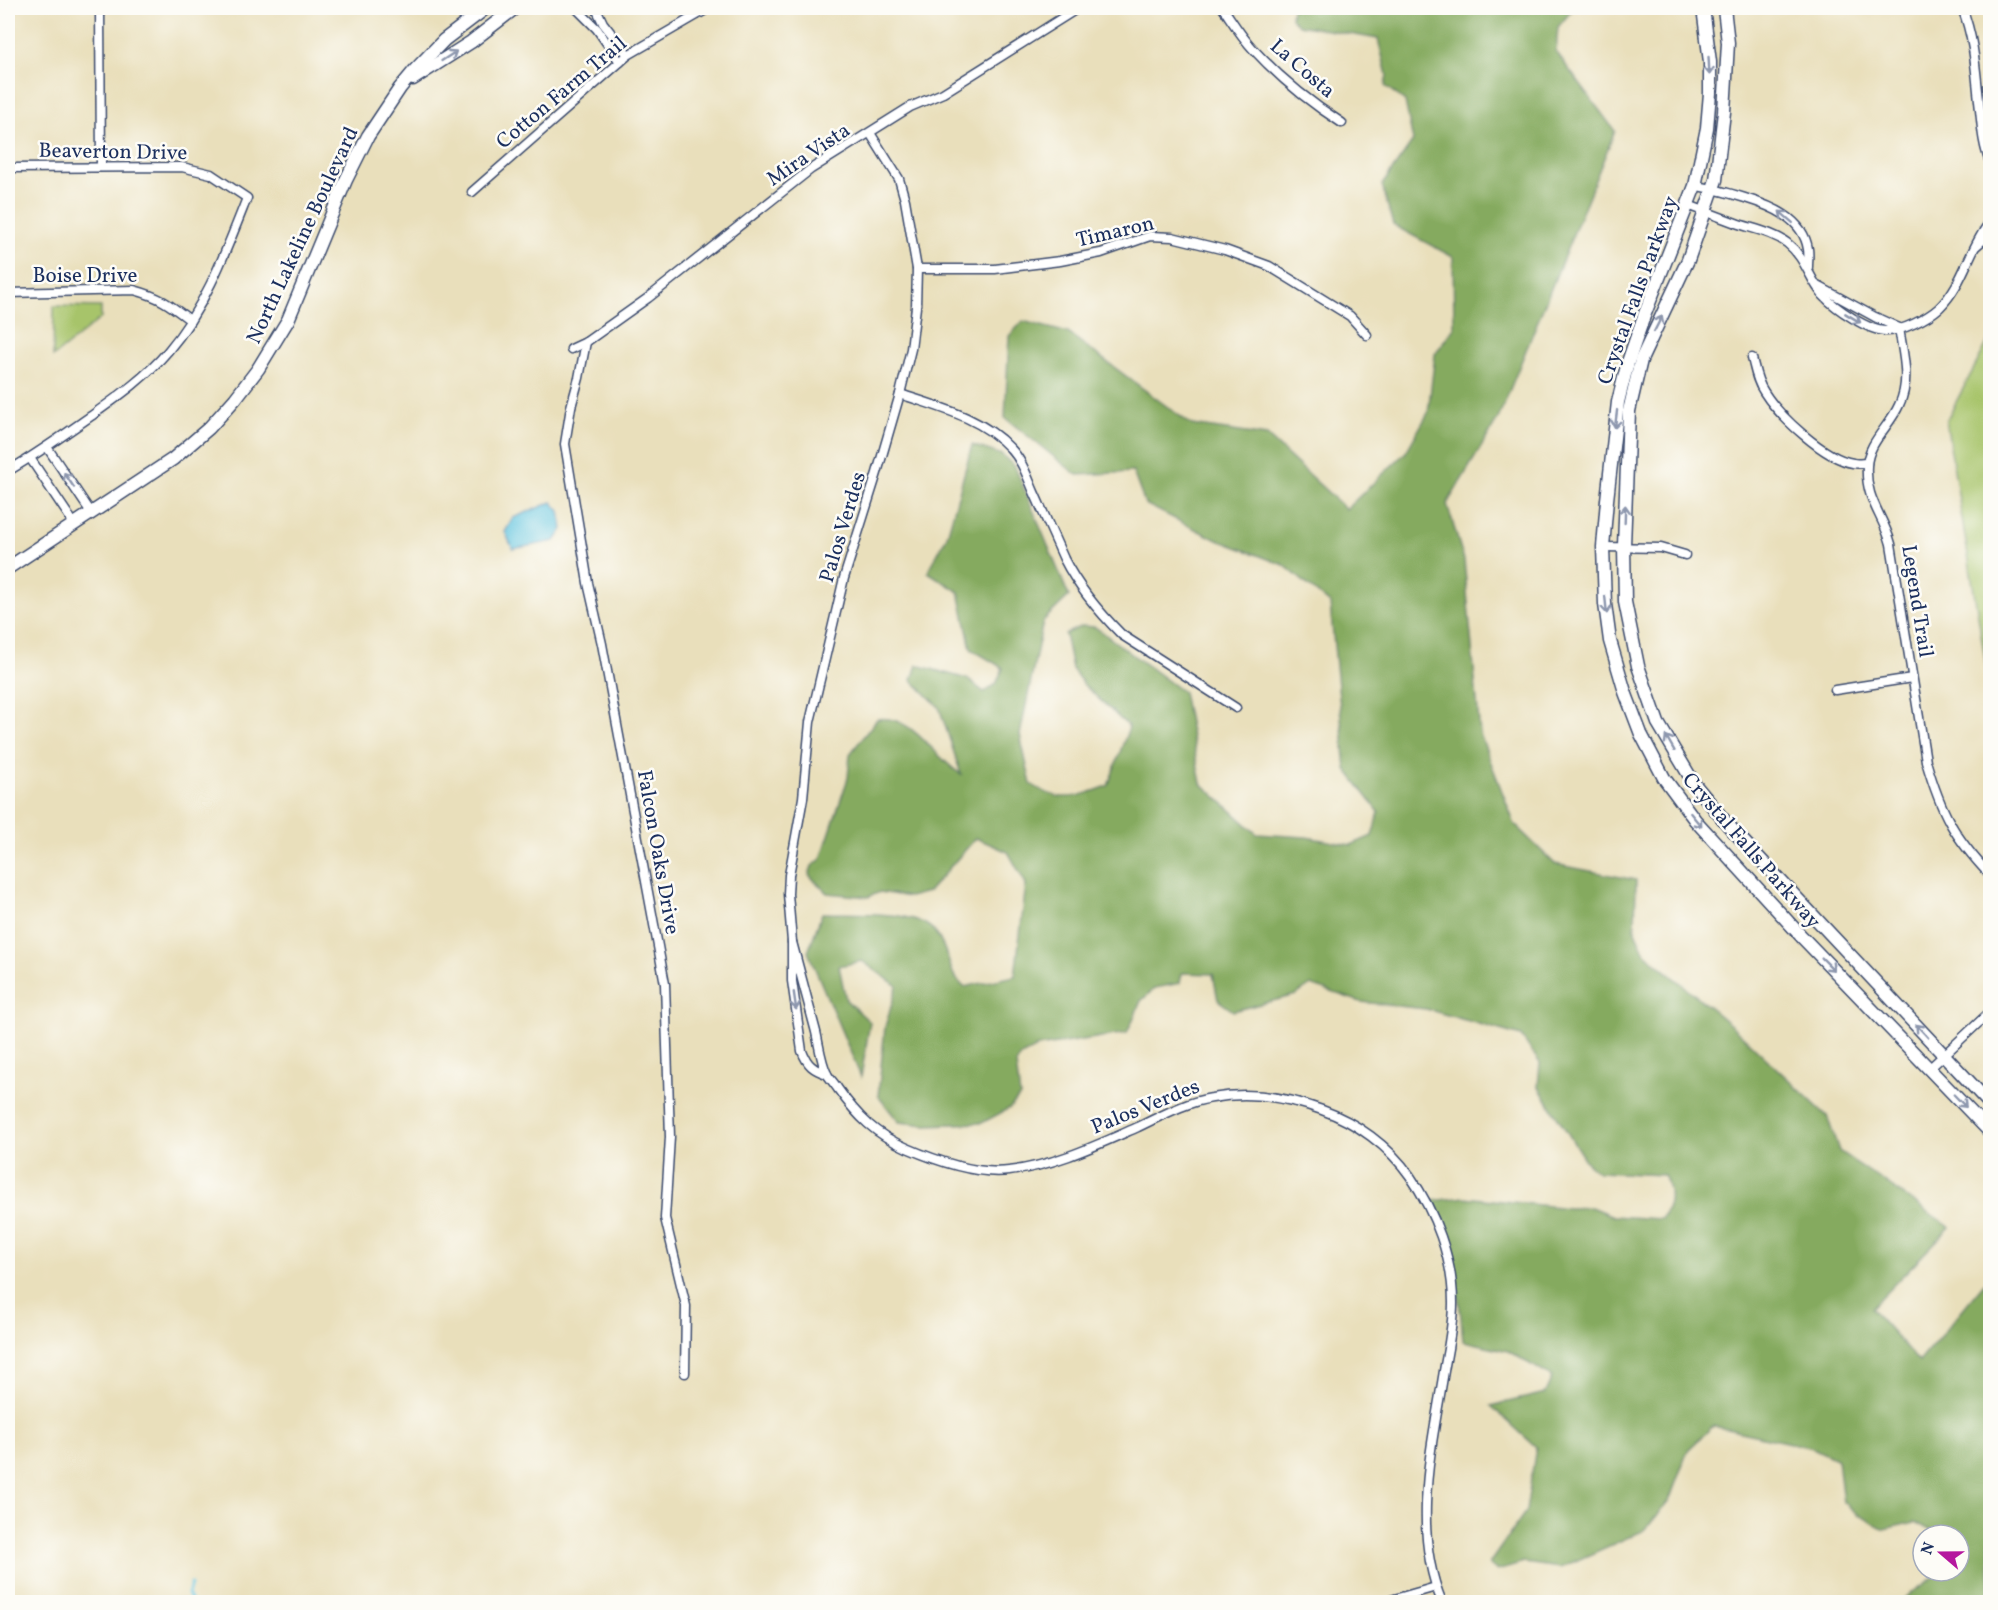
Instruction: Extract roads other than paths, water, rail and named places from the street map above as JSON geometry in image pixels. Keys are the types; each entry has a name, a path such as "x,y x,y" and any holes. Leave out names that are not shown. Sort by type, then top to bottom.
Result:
{"street":[{"path":"100,8 101,167"},
{"name":"North Lakeline Boulevard","path":"8,568 173,459 200,436 236,399 258,369 288,320 346,180 368,135 415,70 444,40 486,8"},
{"name":"North Lakeline Boulevard","path":"400,88 471,42 515,8"},
{"path":"576,8 597,29 620,62"},
{"path":"596,8 603,23 628,56"},
{"name":"Cotton Farm Trail","path":"472,192 620,62 709,8"},
{"name":"Mira Vista","path":"571,349 586,342 648,298 811,169 910,107 943,93 1078,8"},
{"name":"La Costa","path":"1223,8 1251,47 1275,71 1321,109 1342,123"},
{"name":"Crystal Falls Parkway","path":"1703,8 1710,62 1710,93 1707,128 1695,186 1644,316 1628,362 1618,402 1606,500 1603,547 1605,604 1611,641 1625,692 1641,734 1664,778 1695,820 1802,937 1990,1132"},
{"name":"Crystal Falls Parkway","path":"1724,8 1728,43 1725,101 1716,180 1688,260 1641,360 1629,411 1624,546 1625,602 1638,666 1658,723 1695,785 1728,825 1990,1104"},
{"path":"1962,8 1969,26 1983,133 1990,162"},
{"name":"Palos Verdes","path":"827,1074 815,1070 806,1061 802,1051 792,981 789,875 803,798 810,722 844,578 900,394 915,327 917,269 905,200 899,179 870,133"},
{"name":"Beaverton Drive","path":"8,168 182,167 211,174 247,198 220,265 190,320"},
{"path":"1695,186 1713,188 1767,205 1787,216 1800,231 1808,247 1808,268"},
{"path":"1688,205 1775,236 1787,243 1808,268 1817,285 1899,328 1921,321 1951,296 1980,234 1990,222"},
{"path":"1976,246 1990,234"},
{"name":"Timaron","path":"917,269 995,269 1081,258 1150,236 1172,237 1225,250 1269,267 1350,316 1366,335"},
{"name":"Boise Drive","path":"8,293 134,290 164,300 190,320"},
{"path":"8,471 47,447 140,381 169,351 190,320"},
{"name":"Legend Trail","path":"1899,328 1905,367 1904,395 1898,408 1878,436 1867,463 1867,484 1871,500 1891,544 1926,761 1941,806 1962,842 1990,875"},
{"name":"Falcon Oaks Drive","path":"586,342 565,444 588,583 602,644 665,984 670,1137 665,1218 686,1306 685,1373"},
{"path":"1752,358 1764,393 1803,434 1836,458 1853,463 1867,463"},
{"path":"900,394 977,423 1010,448 1023,465 1065,561 1081,587 1107,620 1122,635 1236,708"},
{"path":"47,447 92,514"},
{"path":"30,458 75,525"},
{"path":"1603,547 1661,548 1685,555"},
{"path":"1835,690 1912,678"},
{"name":"Palos Verdes","path":"792,942 827,1074 858,1115 871,1128 886,1139 927,1156 980,1170 1011,1171 1044,1164 1108,1140 1198,1101 1229,1096 1258,1095 1307,1104 1350,1122 1387,1148 1419,1189 1436,1226 1452,1280 1451,1330 1429,1462 1427,1488 1427,1541 1430,1566 1442,1602"},
{"path":"1929,1070 1990,1012"},
{"path":"1384,1602 1436,1587"}],"water":[{"path":"552,502 560,511 563,529 555,541 513,549 505,532 513,518"}],"waterway":[{"path":"191,1584 188,1594 192,1602"}]}
